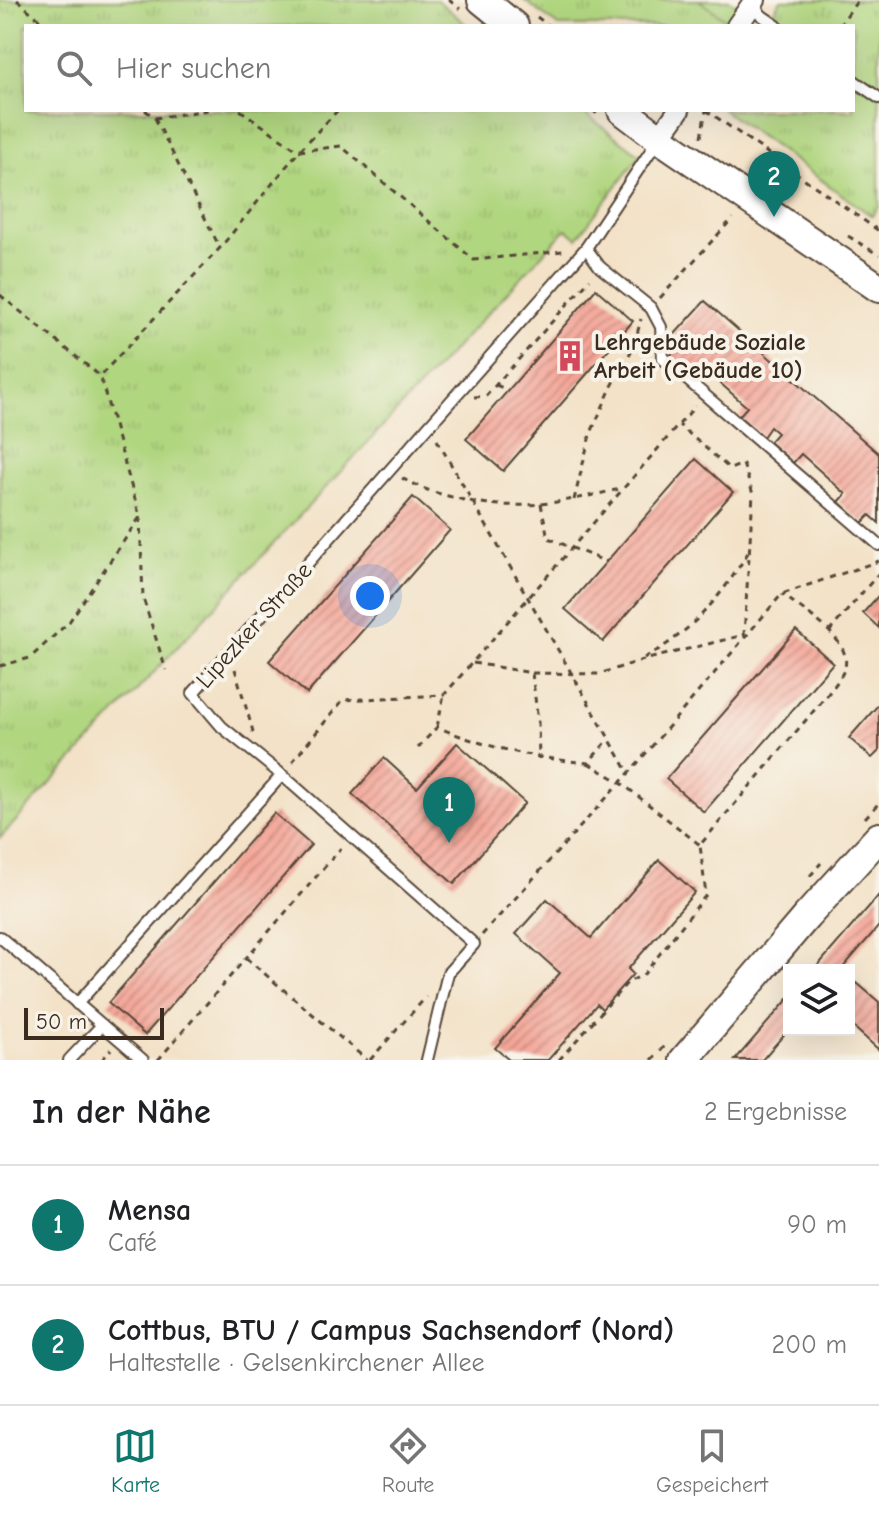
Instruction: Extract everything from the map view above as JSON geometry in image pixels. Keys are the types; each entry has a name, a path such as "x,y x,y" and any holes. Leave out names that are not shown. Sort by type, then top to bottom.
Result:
{"main road":[{"path":"482,0 512,24"},
{"path":"625,112 879,288"},
{"path":"820,247 879,277"},
{"path":"684,1060 879,837"}],"street":[{"path":"738,24 754,2"},
{"path":"659,138 678,112"}],"lane":[{"path":"754,2 761,15 774,24"},
{"path":"855,81 879,98"},
{"path":"659,138 586,248 600,267 651,308 661,327 663,359 879,545"},
{"name":"Lipezker Straße","path":"474,944 260,756 222,727 193,693 586,248"},
{"path":"77,1004 233,826 282,775"},
{"path":"0,937 143,1060"},
{"path":"427,1060 448,973 474,944"},
{"path":"69,1060 102,1025"}],"path":[{"path":"17,0 45,24"},
{"path":"840,24 858,0"},
{"path":"148,112 155,118 220,248"},
{"path":"155,118 195,112"},
{"path":"243,112 299,151 341,146 474,260 586,248"},
{"path":"100,376 220,248 299,151 336,112"},
{"path":"701,137 706,112"},
{"path":"709,112 879,231"},
{"path":"574,500 590,435 634,346 641,319 738,212"},
{"path":"0,295 100,376 140,517 143,598 166,670"},
{"path":"496,385 508,390"},
{"path":"418,748 437,727 444,695 705,396"},
{"path":"679,425 730,469 743,464 753,494 744,635"},
{"path":"435,436 629,773"},
{"path":"400,476 414,485 474,503 508,507 574,500 624,488"},
{"path":"541,504 548,538 607,562"},
{"path":"0,666 30,658 69,622 140,517"},
{"path":"640,661 691,627 716,600 751,547"},
{"path":"474,944 629,773 782,594 879,561"},
{"path":"829,632 879,573"},
{"path":"700,845 844,671 846,659 843,645 782,594"},
{"path":"473,663 532,673 599,674 744,635"},
{"path":"234,665 260,756"},
{"path":"532,673 539,759"},
{"path":"282,775 343,700 444,695"},
{"path":"437,727 539,759 588,763 620,782 700,845 706,895 644,974 627,983 559,1060"},
{"path":"588,763 609,738"},
{"path":"158,1060 351,836"},
{"path":"246,958 368,1060 448,973"}],"green space":[{"path":"0,0 437,0 466,24 24,24 24,112 583,112 640,155 577,238 566,229 0,838"},
{"path":"524,0 699,0 729,22 728,24 555,24"},
{"path":"699,0 730,0 738,6 745,0 729,22"},
{"path":"781,0 879,0 879,206 872,216 726,112 855,112 855,24 764,24"}],"building":[{"name":"Lehrgebäude Soziale Arbeit (Gebäude 10)","path":"596,289 633,321 503,471 466,439"},
{"path":"705,301 879,454 879,523 870,515 862,523 839,502 846,494 801,454 793,463 769,442 777,433 770,427 763,437 739,416 747,407 702,367 693,377 670,356 682,342 674,335"},
{"path":"696,459 733,492 603,642 565,609"},
{"path":"413,497 450,530 307,694 269,661"},
{"path":"879,595 879,628 863,613"},
{"path":"796,630 833,663 704,812 666,779"},
{"path":"879,704 879,751 872,758 849,738"},
{"path":"457,743 525,803 454,884 352,794 384,758 417,788"},
{"path":"274,813 311,845 145,1035 108,1003"},
{"path":"659,860 695,892 628,969 633,974 602,1009 597,1004 548,1060 509,1060 495,1048 560,973 516,934 547,899 591,938"},
{"path":"879,895 879,926 846,964 819,964"},
{"path":"857,983 879,1002 879,1050 855,1028"},
{"path":"783,1005 783,1036 762,1060 735,1060"}],"place":[{"name":"Cottbus, BTU / Campus Sachsendorf (Nord)","path":"774,217"},
{"name":"Lehrgebäude Soziale Arbeit (Gebäude 10)","path":"570,356"},
{"name":"Mensa","path":"449,843"}]}
